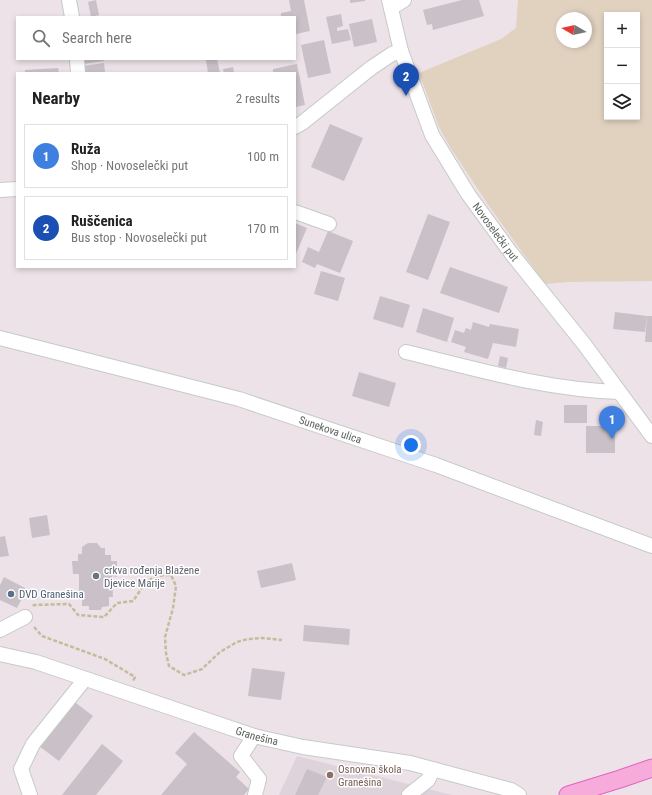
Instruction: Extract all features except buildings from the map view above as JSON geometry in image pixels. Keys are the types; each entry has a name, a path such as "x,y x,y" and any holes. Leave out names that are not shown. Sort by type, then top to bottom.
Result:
{"main road":[{"path":"568,795 652,768"}],"street":[{"path":"70,0 72,16"},
{"path":"390,4 404,0"},
{"name":"Novoselečki put","path":"390,4 401,51 432,135 468,194 511,253 584,344 652,436"},
{"path":"296,126 371,68 392,54 401,51"},
{"path":"77,60 78,72"},
{"path":"0,190 16,189"},
{"path":"296,212 329,224"},
{"name":"Sunekova ulica","path":"0,338 239,399 436,465 652,546"},
{"path":"406,352 510,377 590,391 619,392"},
{"path":"0,630 25,617"},
{"name":"Granešina","path":"0,654 36,662 254,736 303,747 410,763 511,790 519,795"},
{"path":"30,795 21,769 27,756 33,744 85,679"},
{"path":"254,736 241,756 259,779 255,795"},
{"path":"409,795 428,780 433,770"}],"path":[{"path":"130,674 105,659 42,636 25,617 34,605 69,604 78,615 104,617 117,603 133,601 149,580 162,575 171,575 176,586 173,608 165,637 169,666 184,674 202,668 220,652 237,642 248,639 262,638 282,640"}],"shaded area":[{"path":"518,0 652,0 652,281 568,282 545,284 489,206 450,147 439,127 419,73 501,39 516,28"},
{"name":"Osnovna škola Granešina","path":"297,756 452,795 279,795"}],"place":[{"name":"Ruščenica","path":"406,96"},
{"name":"Ruža","path":"612,439"},
{"name":"crkva rođenja Blažene Djevice Marije","path":"96,576"},
{"name":"DVD Granešina","path":"11,594"},
{"name":"Osnovna škola Granešina","path":"330,775"}]}
